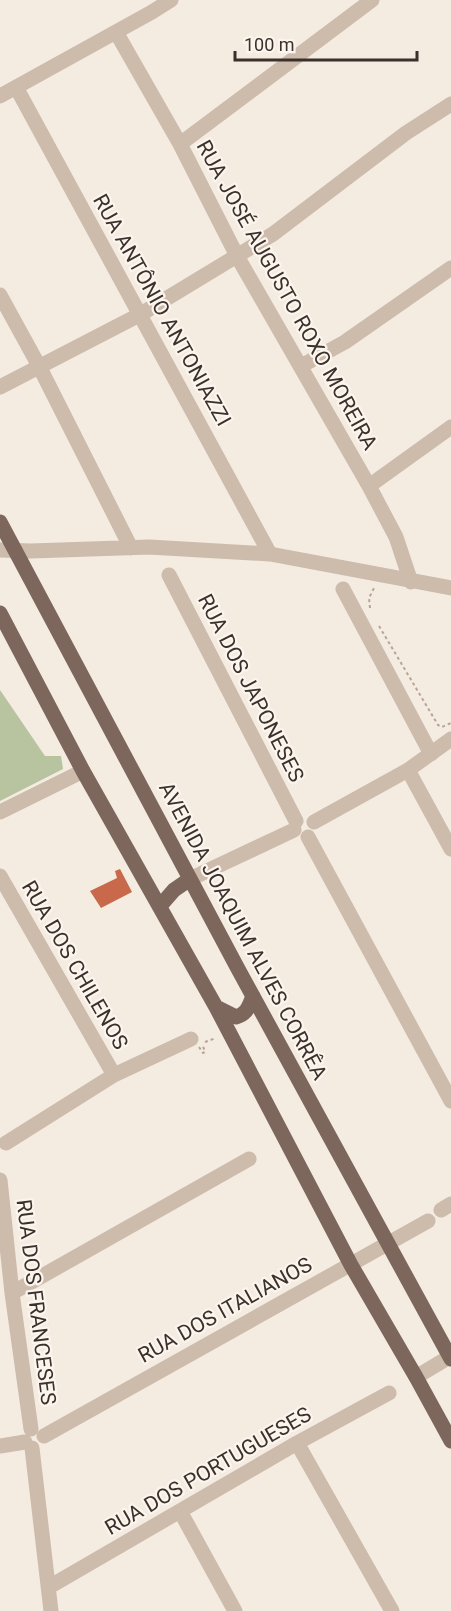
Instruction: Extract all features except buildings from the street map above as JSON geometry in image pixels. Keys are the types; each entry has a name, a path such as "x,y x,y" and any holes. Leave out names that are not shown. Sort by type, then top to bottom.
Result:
{"main road":[{"name":"AVENIDA JOAQUIM ALVES CORRÊA","path":"0,522 8,550 451,1357"},
{"path":"0,613 83,771 216,1007 351,1265 451,1441"},
{"path":"160,906 174,890 190,879"},
{"path":"216,1007 236,1017 243,1015 248,1010 253,996"}],"street":[{"path":"0,96 171,0"},
{"path":"180,144 372,0"},
{"name":"RUA JOSÉ AUGUSTO ROXO MOREIRA","path":"116,32 180,144 237,256 369,486 396,537 411,582"},
{"name":"RUA ANTÔNIO ANTONIAZZI","path":"16,87 270,554"},
{"path":"0,387 141,314 237,256 294,220 406,133 451,104"},
{"path":"302,366 345,342 451,268"},
{"path":"0,295 39,366 131,548"},
{"path":"369,486 451,427"},
{"path":"8,550 196,548 270,554 451,588"},
{"name":"RUA DOS JAPONESES","path":"169,575 299,829 451,1101"},
{"path":"343,589 431,754"},
{"path":"190,879 299,829 315,829 314,822 408,770 451,739"},
{"path":"408,770 451,849"},
{"path":"0,812 83,771"},
{"name":"RUA DOS CHILENOS","path":"0,876 114,1075"},
{"path":"2,1144 114,1075 191,1039"},
{"path":"12,1293 249,1159"},
{"name":"RUA DOS FRANCESES","path":"0,1180 12,1293 33,1439 51,1611"},
{"name":"RUA DOS ITALIANOS","path":"0,1446 33,1439 428,1221"},
{"path":"416,1377 451,1357"},
{"name":"RUA DOS PORTUGUESES","path":"49,1587 297,1443 389,1393"},
{"path":"297,1443 392,1611"},
{"path":"180,1511 235,1611"}],"path":[{"path":"371,611 369,598 375,586 394,579"},
{"path":"375,619 438,725 442,727 451,723"},
{"path":"191,1039 195,1040 203,1053 205,1052 202,1043 230,1034"}],"green space":[{"path":"0,690 45,756 61,756 63,769 0,801"}]}
